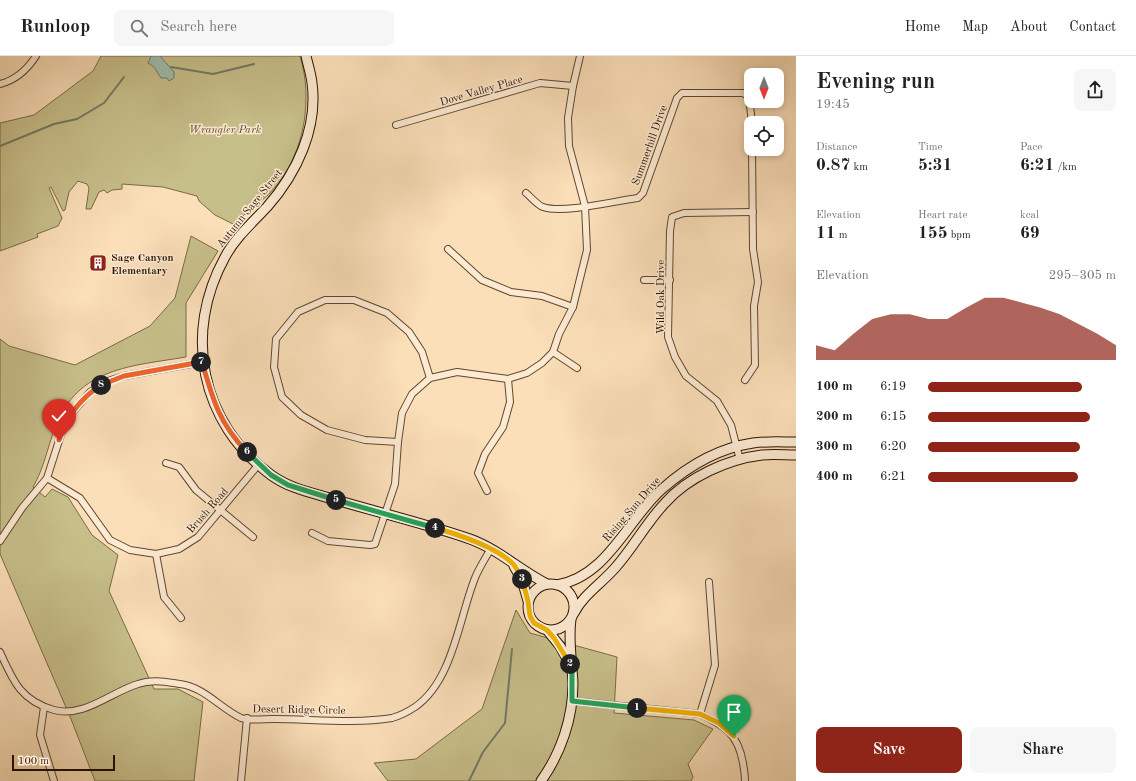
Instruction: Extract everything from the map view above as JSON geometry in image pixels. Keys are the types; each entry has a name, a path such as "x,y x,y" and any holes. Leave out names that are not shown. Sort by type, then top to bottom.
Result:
{"street":[{"path":"0,84 11,81 20,74 29,66 36,56"},
{"name":"Autumn Sage Street","path":"306,56 312,84 312,113 302,152 281,190 230,248 214,279 202,320 202,362 213,399 221,419 229,432 259,464 288,485 466,538 490,550 547,584"},
{"path":"312,533 328,541 370,545 375,544 378,540 395,484 402,413 412,394 430,378 457,372 508,379 527,373 542,363 553,352 559,334 573,307 587,250 585,206 569,146 568,118 580,56"},
{"name":"Dove Valley Place","path":"396,125 540,83 573,86"},
{"name":"Summerhill Drive","path":"585,206 638,198 643,193 671,112 677,98 682,93 742,93 750,97 751,116"},
{"path":"745,380 755,365 754,306 758,282 753,249 752,156"},
{"path":"526,194 542,207 564,208 585,206"},
{"name":"Wild Oak Drive","path":"740,460 738,447 731,425 717,401 686,376 675,358 668,337 670,231 672,217 684,213 753,212"},
{"path":"448,249 482,280 511,292 542,296 573,307"},
{"path":"644,280 670,280"},
{"path":"398,442 365,440 327,430 301,415 282,397 274,368 276,339 298,312 325,300 354,300 387,313 409,332 422,352 430,378"},
{"path":"553,352 577,368"},
{"path":"0,541 22,508 47,478 64,425 80,402 90,392 112,380 124,376 202,362"},
{"path":"487,491 478,473 485,454 504,427 510,402 508,379"},
{"name":"Rising Sun Drive","path":"557,585 575,581 590,571 606,557 662,489 693,465 724,450 754,443 796,442"},
{"name":"Rising Sun Drive","path":"572,616 585,597 616,568 666,502 691,481 718,468 740,460 762,455 796,455"},
{"path":"166,463 179,467 196,490 253,537"},
{"name":"Brush Road","path":"47,478 80,498 110,540 130,550 156,554 179,550 189,544 221,512 259,464"},
{"name":"Desert Ridge Circle","path":"0,652 15,684 32,701 44,707 56,710 76,710 138,684 149,681 164,681 184,684 201,691 242,718 370,720 394,718 415,706 432,690 445,669 476,578 490,550"},
{"path":"156,554 164,597 181,618"},
{"path":"514,565 522,580 528,601 530,616 540,628 547,630 561,628 572,616"},
{"path":"700,714 714,665 709,582"},
{"path":"528,601 535,590 547,584 557,585 563,587 571,596 574,607 569,634 572,668 572,701 564,735 556,757 541,781"},
{"path":"547,630 557,642 572,668"},
{"path":"572,701 700,714 719,723 734,736 741,755 745,781"},
{"path":"44,707 40,735 54,781"},
{"path":"241,781 247,718"}],"green space":[{"name":"Wrangler Park","path":"101,56 300,56 304,72 306,106 300,140 287,171 273,190 238,220 235,225 215,215 199,201 197,196 163,187 122,184 122,189 112,190 107,193 104,190 99,192 91,209 86,209 89,188 87,184 78,181 69,192 65,210 63,211 51,187 49,188 62,218 58,226 37,234 38,237 0,251 0,123 34,115 93,71"},
{"path":"191,236 218,251 186,303 186,357 127,367 92,381 77,392 65,408 55,428 43,466 33,487 45,497 52,489 68,497 92,535 118,555 109,591 154,689 178,689 203,702 194,781 95,781 71,719 0,554 0,339 9,346 75,365 150,326 175,298"},
{"path":"516,610 530,633 617,657 614,713 694,720 713,729 688,764 693,777 691,781 388,781 374,763 416,759 482,709"}],"shaded area":[{"path":"151,56 160,56 174,72 174,78 169,81 167,78 161,78 154,68 148,63"}],"waterway":[{"path":"171,67 213,74 254,64"},
{"path":"0,146 54,124 77,119 104,103 124,77"},
{"path":"469,781 483,752 505,723 512,649"}],"place":[{"name":"Sage Canyon Elementary","path":"98,263"}],"route":[{"path":"59,440 64,425 80,402 90,392 101,385 124,376 202,362 213,399 221,419 229,432 271,475 288,485 473,540 514,565 524,585 530,616 534,623 540,628 547,630 554,638 572,668 572,701 700,714 719,723 734,736"}]}
